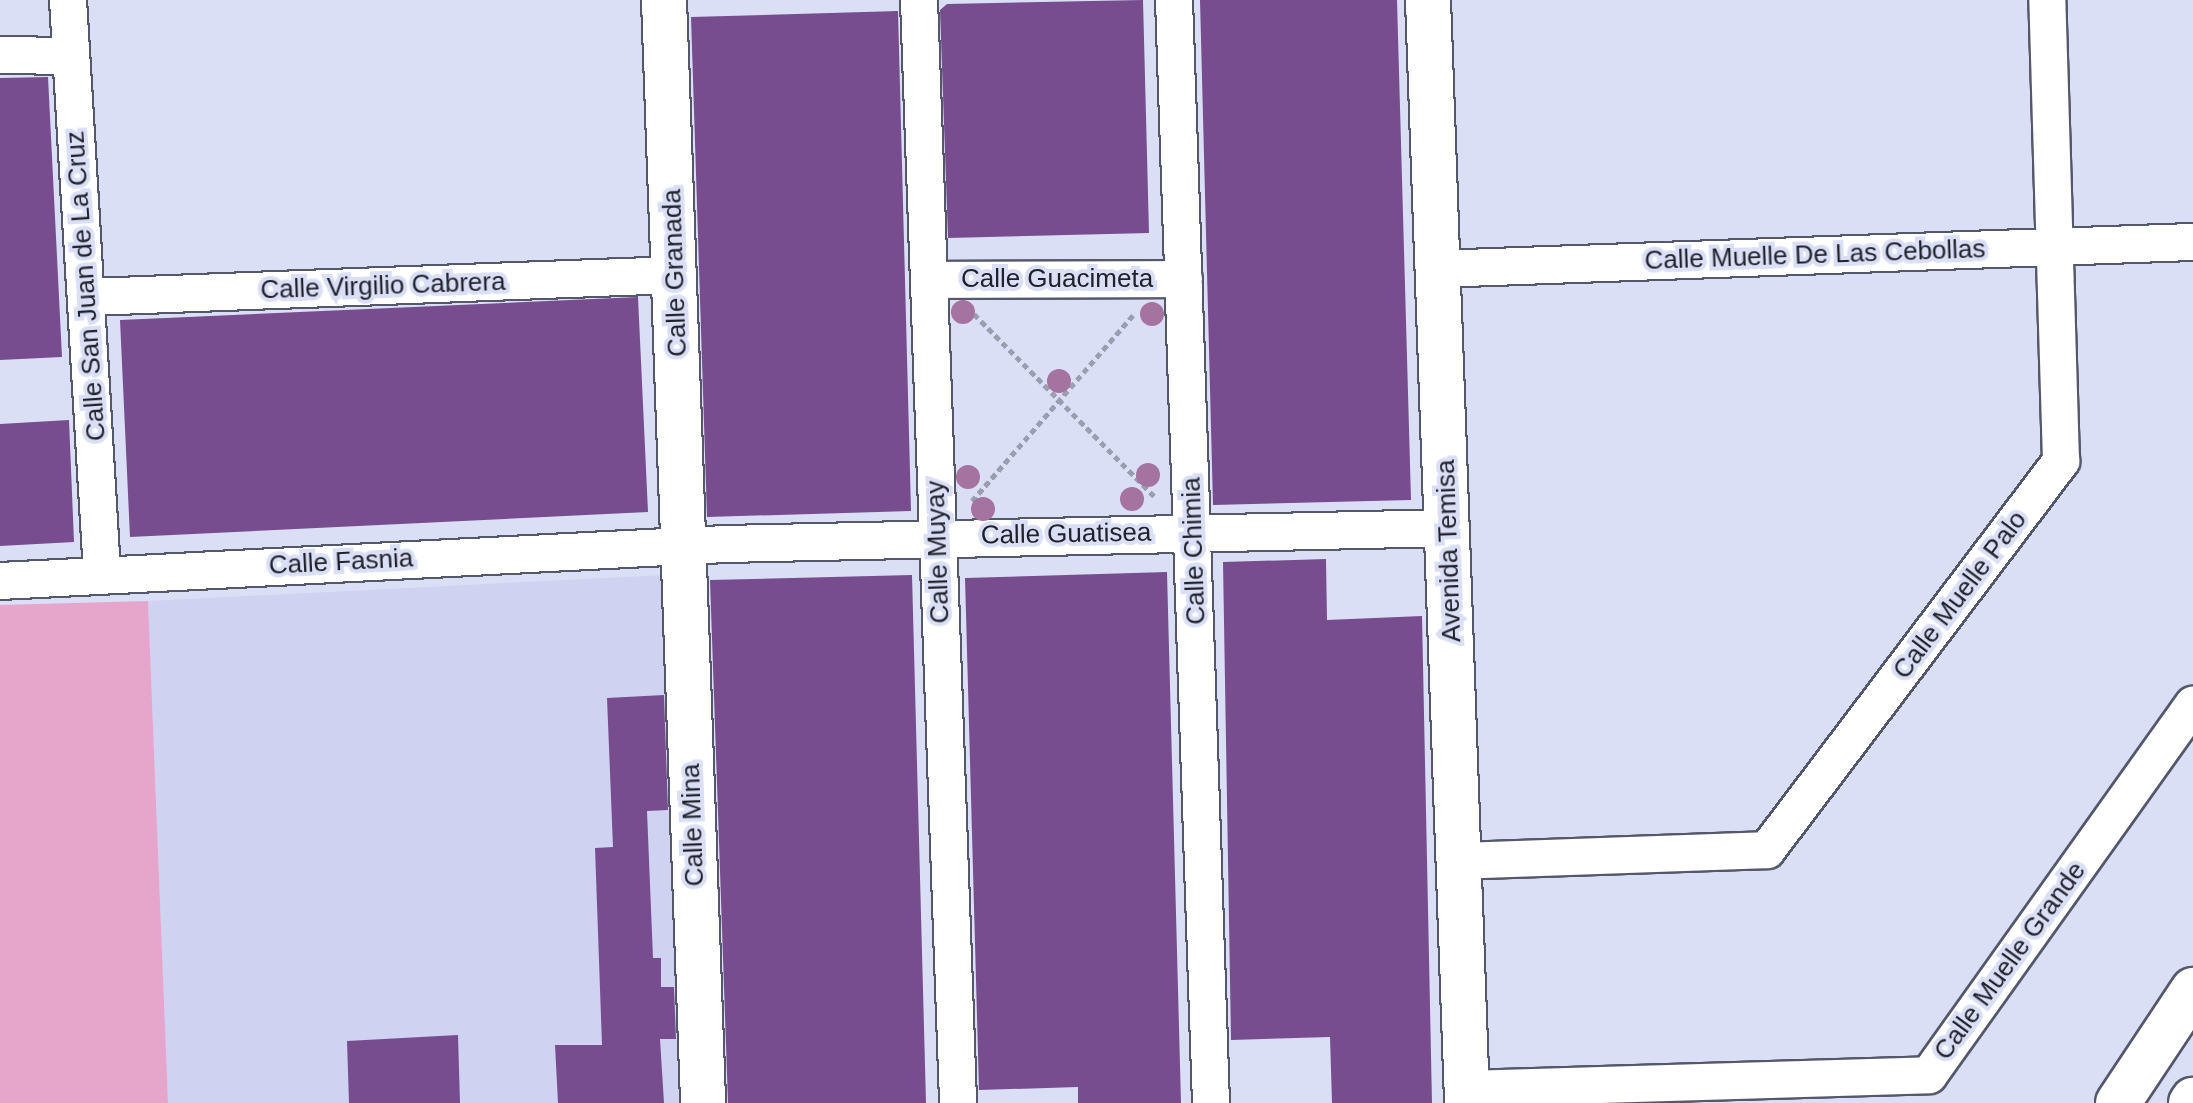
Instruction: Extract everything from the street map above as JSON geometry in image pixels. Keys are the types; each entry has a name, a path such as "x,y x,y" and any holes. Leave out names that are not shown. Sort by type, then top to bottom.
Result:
{"main road":[{"name":"Calle Granada","path":"664,0 676,275 683,547"},
{"name":"Avenida Temisa","path":"1428,0 1450,528 1467,1096"},
{"name":"Calle Mina","path":"683,547 703,1103"},
{"path":"2118,1103 2193,990"}],"street":[{"name":"Calle San Juan de La Cruz","path":"68,0 90,297 102,573"},
{"name":"Calle Muyay","path":"919,0 944,280 958,1103"},
{"name":"Calle Chimia","path":"1174,0 1211,1103"},
{"name":"Calle Muelle Palo","path":"1458,861 1767,850 2061,461 2047,0"},
{"path":"0,55 70,56"},
{"name":"Calle Muelle De Las Cebollas","path":"1437,269 2193,242"},
{"name":"Calle Virgilio Cabrera","path":"90,297 676,275"},
{"name":"Calle Guacimeta","path":"944,280 1184,279"},
{"name":"Calle Guatisea","path":"683,547 950,524 1194,533 1450,528"},
{"name":"Calle Fasnia","path":"0,581 102,573 683,547"},
{"name":"Calle Muelle Grande","path":"1467,1096 1929,1075 2193,705"}],"path":[{"path":"944,280 959,299 1158,500"},
{"path":"950,524 1139,308"}],"shaded area":[{"path":"664,575 681,1103 168,1103 148,601"},
{"path":"148,601 168,1103 0,1103 0,605"}],"building":[{"path":"1143,0 1149,233 948,238 940,10 947,4"},
{"path":"1200,0 1397,0 1411,500 1213,505"},
{"path":"898,11 911,511 707,517 691,17"},
{"path":"48,77 62,357 0,360 0,78"},
{"path":"638,297 648,512 130,537 120,320"},
{"path":"69,420 74,542 0,546 0,424"},
{"path":"1326,559 1327,620 1422,616 1432,1103 1332,1103 1330,1037 1231,1040 1223,562"},
{"path":"1167,572 1181,1103 1078,1103 1078,1087 979,1090 965,578"},
{"path":"912,575 926,1103 728,1103 710,580"},
{"path":"664,695 668,810 647,811 653,958 661,958 661,987 674,987 676,1039 660,1039 664,1103 558,1103 555,1045 602,1045 595,848 613,847 607,698"},
{"path":"458,1035 460,1103 349,1103 347,1041"}]}
